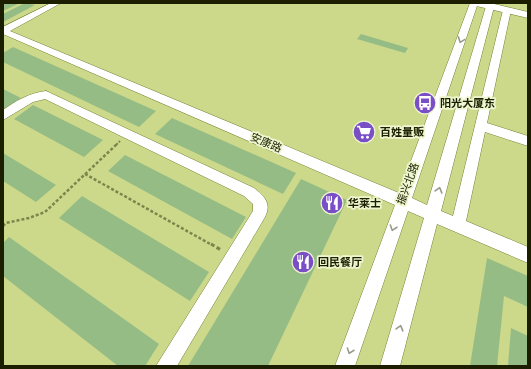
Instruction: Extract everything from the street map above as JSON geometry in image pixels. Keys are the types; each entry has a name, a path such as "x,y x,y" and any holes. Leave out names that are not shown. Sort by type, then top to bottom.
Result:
{"main road":[{"path":"475,3 528,8"},
{"path":"506,7 528,15"}],"street":[{"path":"3,31 57,3"},
{"name":"振兴北路","path":"345,366 402,201 475,3"},
{"path":"390,366 491,5"},
{"path":"458,226 506,7"},
{"name":"安康路","path":"3,31 528,255"},
{"path":"3,116 38,95 46,95 249,192 260,201 260,212 166,366"},
{"path":"481,126 528,141"}],"path":[{"path":"3,226 6,223 39,215 45,212 128,134"},
{"path":"85,174 233,257"}],"building":[{"path":"3,3 16,3 18,4 3,11"},
{"path":"25,3 35,5 3,22 3,14"},
{"path":"361,34 408,48 405,53 357,39"},
{"path":"13,47 156,111 139,127 3,62 3,53"},
{"path":"3,89 21,98 3,110"},
{"path":"33,105 103,140 84,157 14,119"},
{"path":"172,118 296,173 283,194 155,134"},
{"path":"3,153 56,185 36,202 3,181"},
{"path":"125,155 246,217 232,239 108,171"},
{"path":"301,179 347,200 268,366 188,366"},
{"path":"82,196 209,272 190,301 59,218"},
{"path":"9,237 159,344 145,366 118,366 3,276 3,243"},
{"path":"487,258 528,276 528,307 504,296 497,366 470,366"},
{"path":"511,328 528,336 528,366 508,365"}],"place":[{"name":"阳光大厦东","path":"425,103"},
{"name":"百姓量贩","path":"364,132"},
{"name":"华莱士","path":"332,203"},
{"name":"回民餐厅","path":"303,262"}]}
